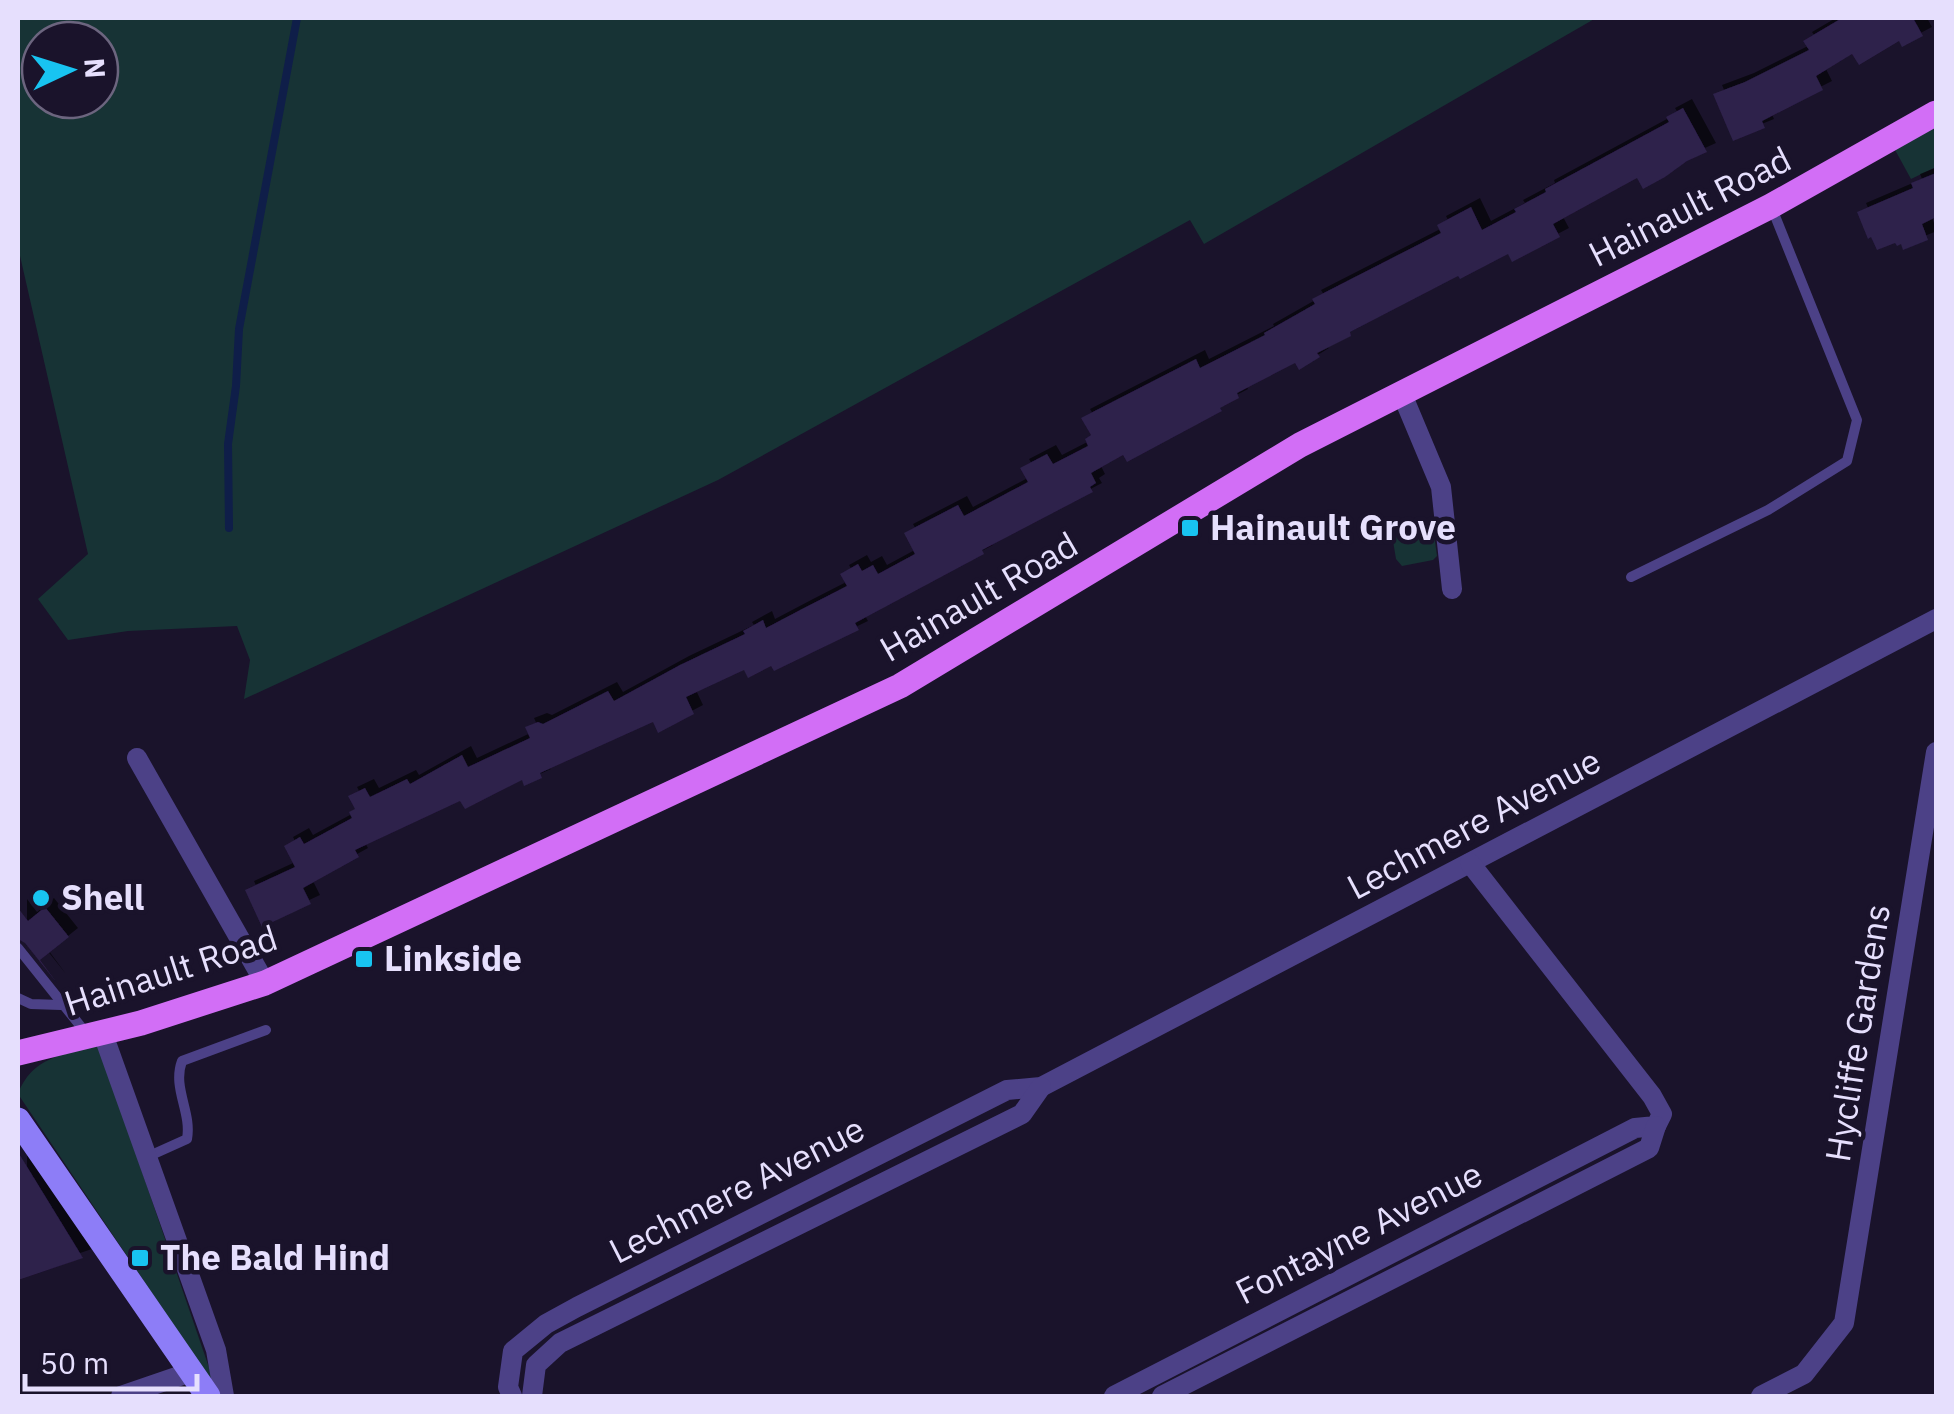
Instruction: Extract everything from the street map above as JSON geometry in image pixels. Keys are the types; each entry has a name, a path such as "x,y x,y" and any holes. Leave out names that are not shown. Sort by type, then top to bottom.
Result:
{"main road":[{"name":"Hainault Road","path":"18,1054 96,1035 265,983 900,686 1300,446 1771,206 1936,112"},
{"path":"18,1120 208,1396"}],"street":[{"path":"1402,394 1440,486 1452,589"},
{"name":"Lechmere Avenue","path":"512,1396 508,1387 513,1352 546,1324 577,1307 1007,1090 1041,1087 1936,619"},
{"name":"Hycliffe Gardens","path":"1761,1396 1804,1374 1844,1323 1936,752"},
{"path":"137,758 265,983"},
{"path":"1470,863 1652,1096 1662,1114 1645,1127"},
{"path":"96,1035 148,1157 216,1350 224,1396"},
{"name":"Lechmere Avenue","path":"532,1396 536,1365 560,1343 1022,1114 1041,1087"},
{"name":"Fontayne Avenue","path":"1114,1396 1645,1127 1650,1148 1162,1396"},
{"path":"792,1200 804,1222"},
{"path":"577,1307 588,1329"},
{"path":"1286,1308 1298,1327"},
{"path":"121,1396 190,1372"}],"lane":[{"path":"1631,577 1768,510 1847,461 1857,420 1771,206"},
{"path":"18,948 61,1005 96,1035"},
{"path":"18,998 30,1004 61,1005"},
{"path":"148,1157 186,1139 187,1120 178,1079 182,1062 266,1030"}],"green space":[{"path":"18,18 1596,18 1204,244 1190,220 718,480 244,699 250,660 237,626 128,631 68,640 38,599 88,554 18,247"},
{"path":"1936,124 1936,167 1911,179 1894,148"},
{"path":"1433,527 1437,556 1402,566 1396,559 1392,535"},
{"path":"99,1046 216,1388 18,1094 31,1072 50,1059"}],"building":[{"path":"1842,18 1913,18 1923,36 1902,47 1899,41 1859,65 1852,54 1816,76 1823,90 1762,121 1765,128 1733,141 1713,94 1809,50 1803,41"},
{"path":"1683,108 1707,152 1665,177 1643,189 1637,178 1553,224 1560,237 1512,262 1508,254 1460,279 1458,276 1350,332 1351,336 1317,353 1320,357 1299,370 1295,363 1237,393 1239,398 1220,408 1222,411 1127,462 1123,455 1091,473 1096,483 1090,487 1093,492 855,623 859,630 774,671 771,666 748,678 744,670 686,697 694,714 658,733 653,722 540,773 542,778 524,786 522,780 465,809 460,801 355,850 359,857 303,888 311,904 262,927 245,890 295,867 284,846 300,837 304,844 352,818 349,812 355,809 348,796 365,788 370,797 407,779 410,784 462,755 468,767 530,738 525,727 543,724 608,691 614,701 745,634 743,631 763,620 766,628 847,586 840,574 858,564 862,571 873,565 878,574 915,554 904,533 958,505 964,516 1028,482 1020,468 1047,454 1053,464 1088,446 1085,439 1091,435 1081,418 1196,359 1200,368 1265,335 1315,304 1312,299 1441,233 1437,225 1471,207 1482,230 1516,212 1514,209 1546,192 1545,189 1669,122 1666,117"},
{"path":"1936,173 1936,217 1922,224 1928,240 1903,250 1901,244 1895,243 1877,250 1857,212 1913,188 1911,183"},
{"path":"45,907 69,937 40,960 57,983 18,939 18,908 28,921"},
{"path":"18,1152 83,1258 18,1280"}],"waterway":[{"path":"229,528 228,444 239,329 297,18"}],"place":[{"name":"Hainault Grove","path":"1190,528"},
{"name":"Shell","path":"41,898"},
{"name":"Linkside","path":"364,959"},
{"name":"The Bald Hind","path":"140,1258"}]}
